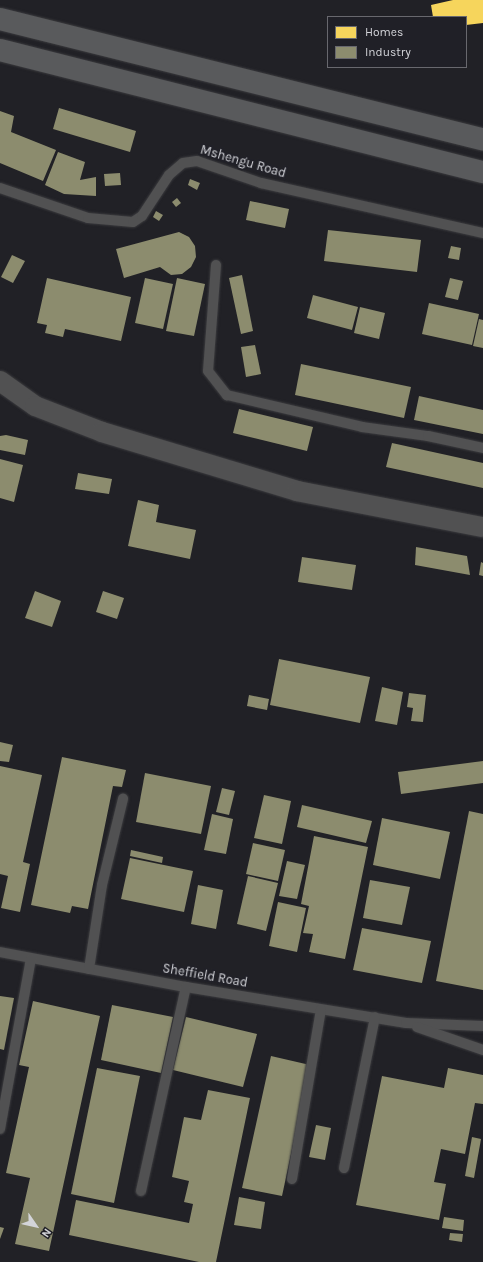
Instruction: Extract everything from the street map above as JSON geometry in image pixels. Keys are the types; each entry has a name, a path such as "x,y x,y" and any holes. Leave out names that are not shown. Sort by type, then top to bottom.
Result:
{"main road":[{"path":"0,19 483,139"},
{"path":"0,50 483,172"}],"street":[{"path":"0,381 35,406 102,432 297,490 483,526"}],"lane":[{"name":"Mshengu Road","path":"0,188 88,218 133,222 142,216 169,175 183,163 197,161 261,183 483,233"},
{"path":"216,265 208,371 227,395 362,427 428,436 483,448"},
{"path":"89,969 102,885 122,799"},
{"name":"Sheffield Road","path":"0,952 186,987 406,1023 483,1026"},
{"path":"0,1129 31,959"},
{"path":"141,1191 186,987"},
{"path":"292,1179 321,1009"},
{"path":"344,1168 375,1018"},
{"name":"Sheffield Road","path":"406,1023 483,1050"}],"building: Homes":[{"path":"453,0 483,0 483,23 467,25 467,16 433,16 431,5"}],"building: Industry":[{"path":"59,108 136,131 130,152 53,129"},
{"path":"0,111 14,116 11,132 56,150 43,181 0,163"},
{"path":"58,152 85,162 80,180 96,177 96,196 64,194 45,185"},
{"path":"120,173 121,185 105,186 104,174"},
{"path":"190,179 200,183 197,190 188,185"},
{"path":"177,198 181,203 176,207 172,202"},
{"path":"250,201 289,209 285,228 246,220"},
{"path":"156,211 163,215 159,221 153,217"},
{"path":"328,230 421,240 417,272 324,261"},
{"path":"179,232 189,237 195,246 196,257 191,267 182,274 171,275 160,267 124,278 116,249"},
{"path":"451,246 461,248 459,260 448,258"},
{"path":"12,255 25,261 13,283 1,277"},
{"path":"242,275 253,331 241,334 229,278"},
{"path":"47,278 131,297 121,341 65,329 63,337 45,333 47,325 37,323"},
{"path":"145,278 173,284 163,329 135,323"},
{"path":"177,278 205,284 194,336 166,331"},
{"path":"450,278 463,281 458,300 445,297"},
{"path":"313,295 358,307 352,330 307,318"},
{"path":"429,303 479,314 472,345 422,334"},
{"path":"360,307 385,313 379,339 354,333"},
{"path":"479,319 483,320 483,348 473,346"},
{"path":"255,345 261,374 246,377 241,347"},
{"path":"301,364 411,387 404,418 295,395"},
{"path":"419,396 483,410 483,434 414,420"},
{"path":"239,409 313,427 307,451 233,433"},
{"path":"6,435 28,440 25,455 0,450 0,436"},
{"path":"392,443 483,463 483,488 386,467"},
{"path":"0,459 23,465 14,502 0,498"},
{"path":"78,473 112,479 109,494 75,489"},
{"path":"138,500 159,505 156,522 196,530 190,559 128,546"},
{"path":"416,547 467,556 470,575 415,565"},
{"path":"302,557 356,565 352,590 298,582"},
{"path":"481,562 483,563 483,576 479,575"},
{"path":"35,591 61,601 52,627 25,618"},
{"path":"103,591 124,598 117,619 96,612"},
{"path":"279,659 370,677 360,723 270,705"},
{"path":"382,687 403,692 397,725 375,721"},
{"path":"409,693 426,695 423,722 411,721 413,708 407,707"},
{"path":"249,695 269,699 267,710 247,706"},
{"path":"0,742 13,745 9,762 0,761"},
{"path":"62,757 126,770 122,787 113,786 88,909 72,906 70,913 31,905"},
{"path":"483,761 483,783 401,794 398,772"},
{"path":"0,766 42,775 23,862 30,864 20,912 1,908 8,876 0,874"},
{"path":"145,773 211,786 201,834 136,822"},
{"path":"222,788 235,791 229,815 216,812"},
{"path":"264,795 291,801 282,844 254,838"},
{"path":"302,805 372,821 366,843 297,827"},
{"path":"469,811 483,814 483,990 436,981"},
{"path":"212,814 233,819 226,854 204,850"},
{"path":"382,818 450,832 440,879 373,865"},
{"path":"314,836 368,847 345,959 309,952 313,934 303,933 309,906 301,904"},
{"path":"253,843 285,850 278,881 246,874"},
{"path":"131,850 163,857 162,863 130,856"},
{"path":"130,858 193,871 184,912 121,899"},
{"path":"287,861 305,865 297,899 279,896"},
{"path":"248,876 278,883 266,931 237,924"},
{"path":"370,880 410,887 402,925 363,918"},
{"path":"198,885 223,890 216,929 191,924"},
{"path":"278,902 306,908 297,952 269,946"},
{"path":"362,928 431,941 422,983 353,970"},
{"path":"0,996 14,998 4,1050 0,1049"},
{"path":"33,1001 100,1016 49,1251 15,1244 30,1178 6,1173 29,1067 19,1065"},
{"path":"112,1005 173,1017 161,1073 101,1060"},
{"path":"186,1017 257,1034 243,1087 173,1070"},
{"path":"271,1056 310,1065 282,1196 242,1188"},
{"path":"97,1068 140,1076 114,1203 71,1194"},
{"path":"448,1068 483,1075 483,1104 475,1103 465,1154 441,1149 434,1182 446,1184 439,1220 356,1205 382,1076 444,1088"},
{"path":"208,1090 250,1098 216,1262 199,1262 69,1235 76,1200 189,1223 193,1204 184,1202 189,1181 172,1177 184,1117 201,1120"},
{"path":"316,1125 331,1128 325,1160 309,1157"},
{"path":"472,1137 481,1139 474,1178 465,1176"},
{"path":"239,1197 265,1202 261,1229 234,1225"},
{"path":"444,1217 464,1220 463,1231 442,1228"},
{"path":"0,1227 4,1228 0,1239"},
{"path":"450,1233 463,1234 462,1242 449,1240"}]}
